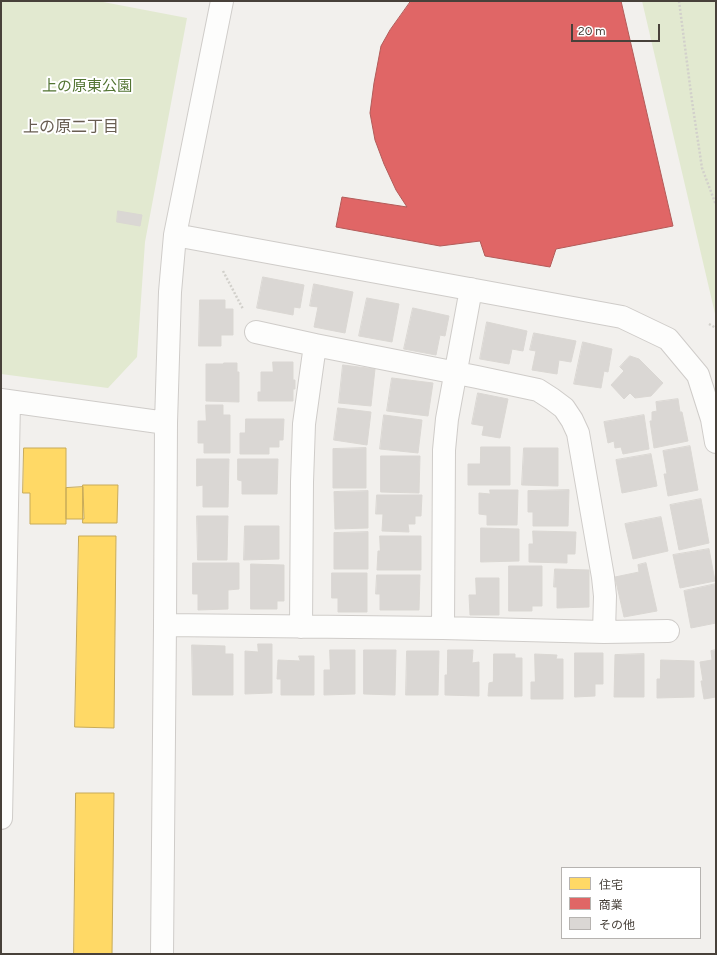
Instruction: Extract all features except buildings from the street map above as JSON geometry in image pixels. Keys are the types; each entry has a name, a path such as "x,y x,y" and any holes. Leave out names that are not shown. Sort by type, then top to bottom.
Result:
{"street":[{"path":"162,954 166,422 170,292 175,234 222,1"},
{"path":"175,234 622,317 668,339 698,375 712,419 716,442"},
{"path":"443,628 444,450 447,419 471,289"},
{"path":"256,332 538,390 564,408 578,433 603,577 605,596 604,632"},
{"path":"301,627 304,424 315,345"},
{"path":"1,818 5,400 166,422"},
{"path":"165,625 443,628 604,632 668,631"}],"path":[{"path":"679,1 702,168 716,205"},
{"path":"221,267 256,332"},
{"path":"709,324 716,328"}],"green space":[{"name":"上の原東公園","path":"1,1 98,1 187,18 145,242 137,357 108,388 1,374"},
{"path":"642,1 716,1 716,318"}],"district":[{"name":"上の原二丁目","path":"71,127"}]}
